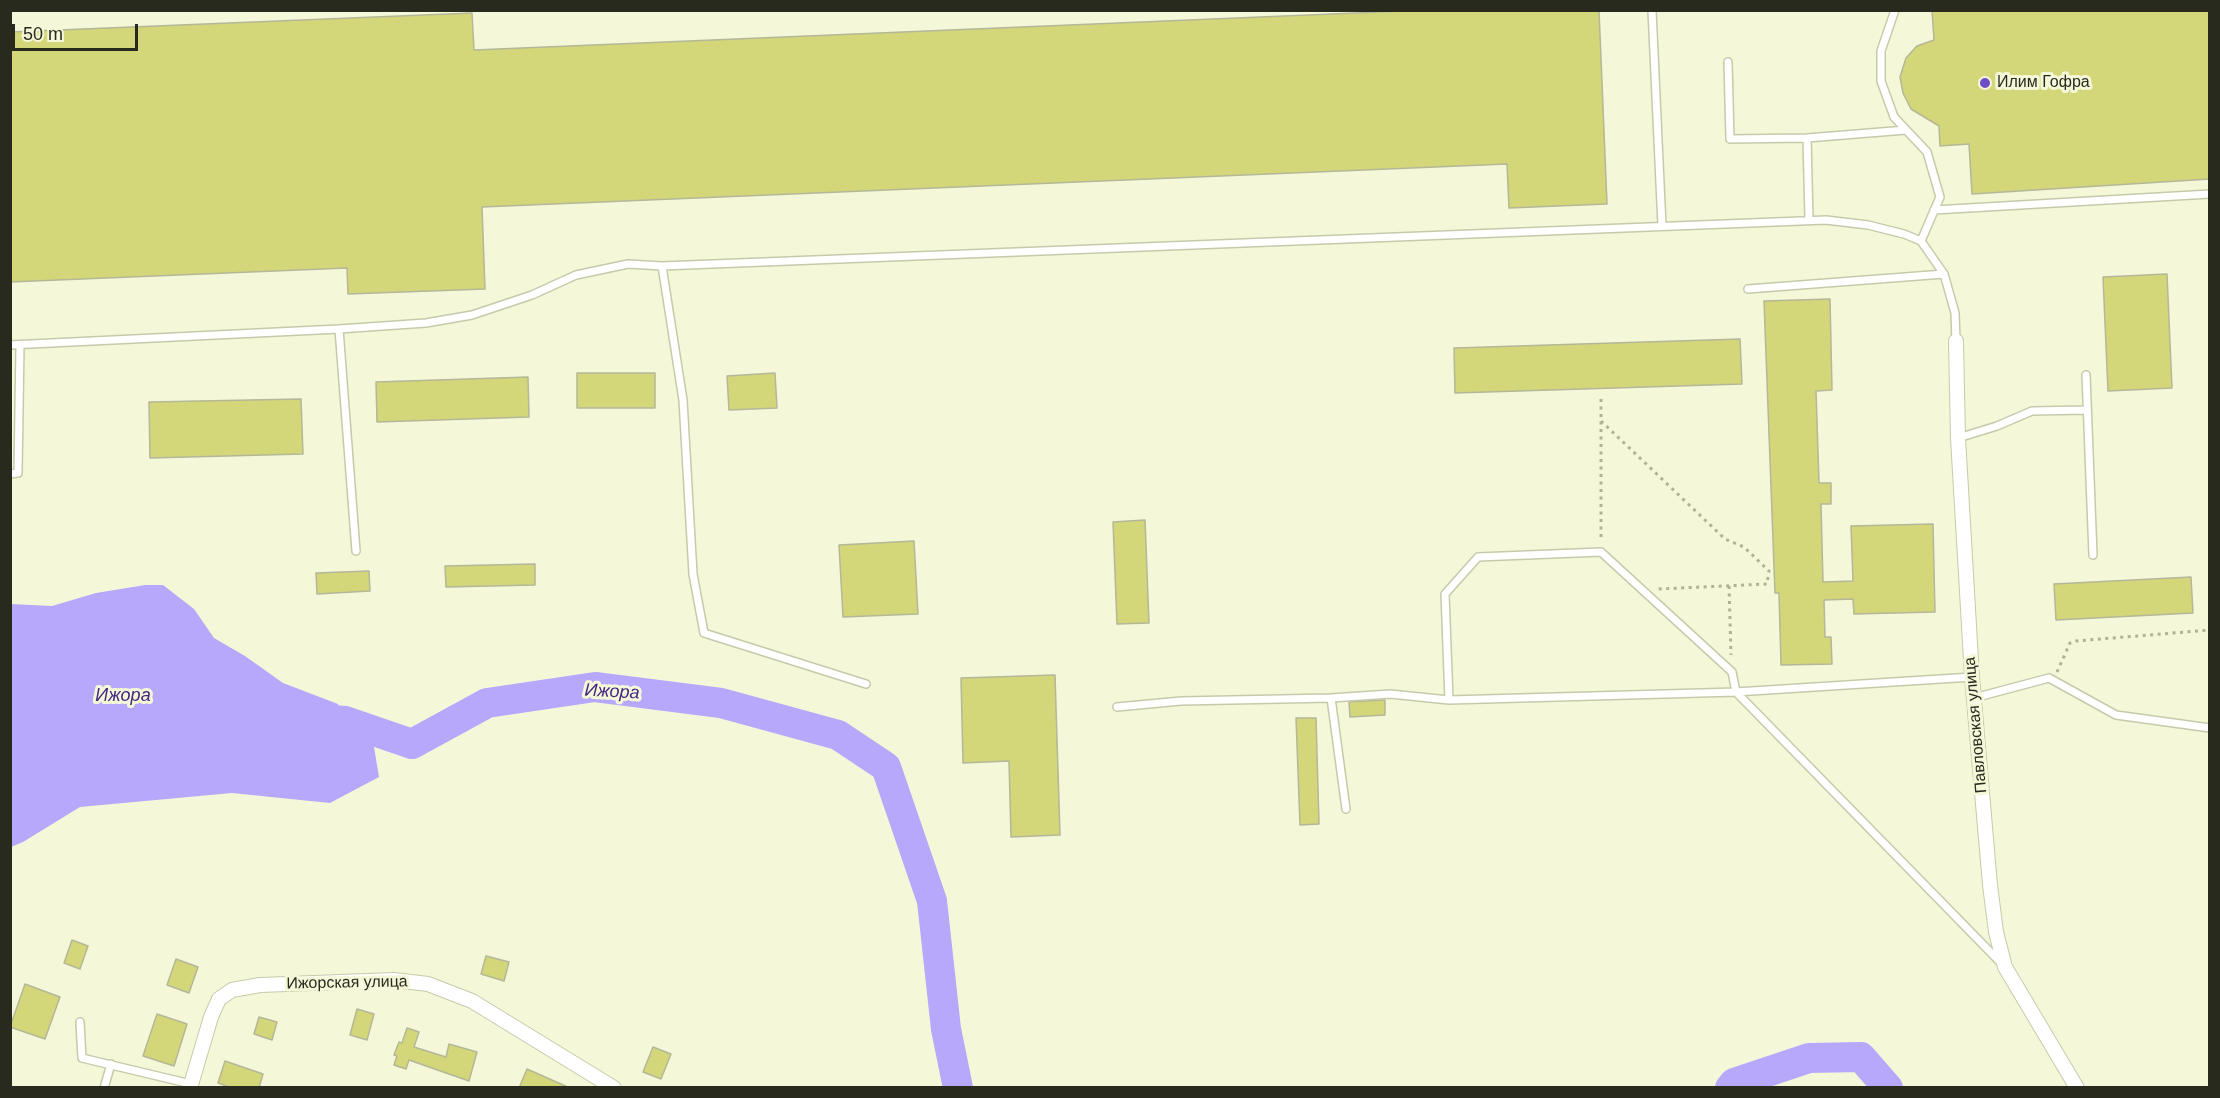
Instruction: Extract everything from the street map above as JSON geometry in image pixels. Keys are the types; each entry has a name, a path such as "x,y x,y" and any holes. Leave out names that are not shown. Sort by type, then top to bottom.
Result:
{"street":[{"name":"Павловская улица","path":"1956,341 1958,438 1972,677 1996,932 2005,967 2077,1088"},
{"name":"Ижорская улица","path":"191,1086 211,1017 219,999 232,990 260,985 394,980 428,984 472,1001 614,1088"}],"lane":[{"path":"1652,10 1662,226"},
{"path":"1895,10 1881,51 1881,81 1894,117 1927,152 1940,197 1921,241"},
{"path":"1728,62 1730,140 1807,138 1906,130"},
{"path":"1807,138 1809,220"},
{"path":"1934,210 2210,194"},
{"path":"10,345 426,323 472,315 532,295 576,275 628,264 662,266 1809,220 1868,225 1921,241 1944,274 1955,313 1956,341"},
{"path":"662,266 683,400 693,574 704,633 866,684"},
{"path":"1748,289 1944,274"},
{"path":"339,329 356,551"},
{"path":"10,474 18,473 20,345"},
{"path":"2086,375 2093,555"},
{"path":"1958,438 1997,426 2032,411 2087,410"},
{"path":"1449,700 1444,594 1478,557 1601,552 1732,672 1736,692 2005,967"},
{"path":"1117,707 1181,701 1331,698 1390,694 1449,700 1736,692 1972,677"},
{"path":"1974,698 2049,678 2115,715 2210,728"},
{"path":"1331,698 1346,809"},
{"path":"80,1022 82,1058 191,1086"},
{"path":"104,1088 111,1064"}],"path":[{"path":"1601,399 1601,552"},
{"path":"1601,421 1725,538 1744,547 1769,571 1767,584 1643,590"},
{"path":"1729,586 1732,672"},
{"path":"2049,678 2059,670 2070,643 2076,641 2210,630"}],"water":[{"name":"Ижора","path":"145,585 163,585 194,609 214,638 245,656 283,683 338,704 345,721 371,729 379,777 330,803 232,793 80,807 11,847 11,604 52,606 96,593"}],"building":[{"path":"1427,10 1599,10 1607,204 1509,208 1507,164 482,207 485,289 348,294 347,268 10,282 10,32 472,13 474,50"},
{"path":"1932,10 2210,10 2210,179 1972,194 1969,144 1940,146 1939,126 1911,109 1903,93 1900,77 1906,58 1917,46 1934,40"},
{"path":"2167,274 2172,388 2108,391 2103,277"},
{"path":"1830,299 1832,390 1816,391 1819,483 1831,483 1831,504 1821,504 1823,582 1853,581 1851,526 1933,524 1935,612 1854,614 1853,599 1824,600 1825,637 1831,637 1832,664 1781,665 1779,593 1775,593 1764,301"},
{"path":"1740,339 1742,384 1455,393 1454,348"},
{"path":"577,373 655,373 655,408 577,408"},
{"path":"775,373 777,408 729,410 727,376"},
{"path":"528,377 529,417 377,422 376,382"},
{"path":"301,399 303,454 150,458 149,402"},
{"path":"1145,520 1149,623 1117,624 1113,522"},
{"path":"914,541 918,614 843,617 839,545"},
{"path":"535,564 535,585 446,587 445,566"},
{"path":"369,571 370,591 317,594 316,573"},
{"path":"2191,577 2193,613 2056,620 2054,584"},
{"path":"1055,675 1060,835 1011,837 1009,761 963,763 961,678"},
{"path":"1385,700 1385,715 1350,717 1349,702"},
{"path":"1296,718 1316,718 1319,824 1300,825"},
{"path":"72,940 88,946 80,969 64,963"},
{"path":"486,956 509,962 504,981 481,974"},
{"path":"176,959 198,967 189,993 167,985"},
{"path":"25,984 60,997 45,1039 10,1027"},
{"path":"357,1009 374,1014 367,1040 350,1035"},
{"path":"157,1014 187,1024 174,1066 143,1056"},
{"path":"259,1017 277,1022 272,1040 254,1034"},
{"path":"407,1028 419,1032 414,1047 446,1057 449,1044 477,1052 469,1081 409,1060 406,1069 394,1065 397,1056 394,1055 399,1042 402,1043"},
{"path":"653,1047 671,1054 661,1079 643,1072"},
{"path":"225,1061 263,1074 259,1088 232,1088 218,1083"},
{"path":"527,1069 570,1088 519,1088"}],"waterway":[{"name":"Ижора","path":"332,720 345,721 412,744 487,703 595,687 721,703 838,735 886,767 932,901 946,1029 958,1088"},
{"name":"Ижора","path":"1730,1088 1734,1083 1809,1058 1861,1057 1888,1088"}],"place":[{"name":"Илим Гофра","path":"1985,83"}]}
